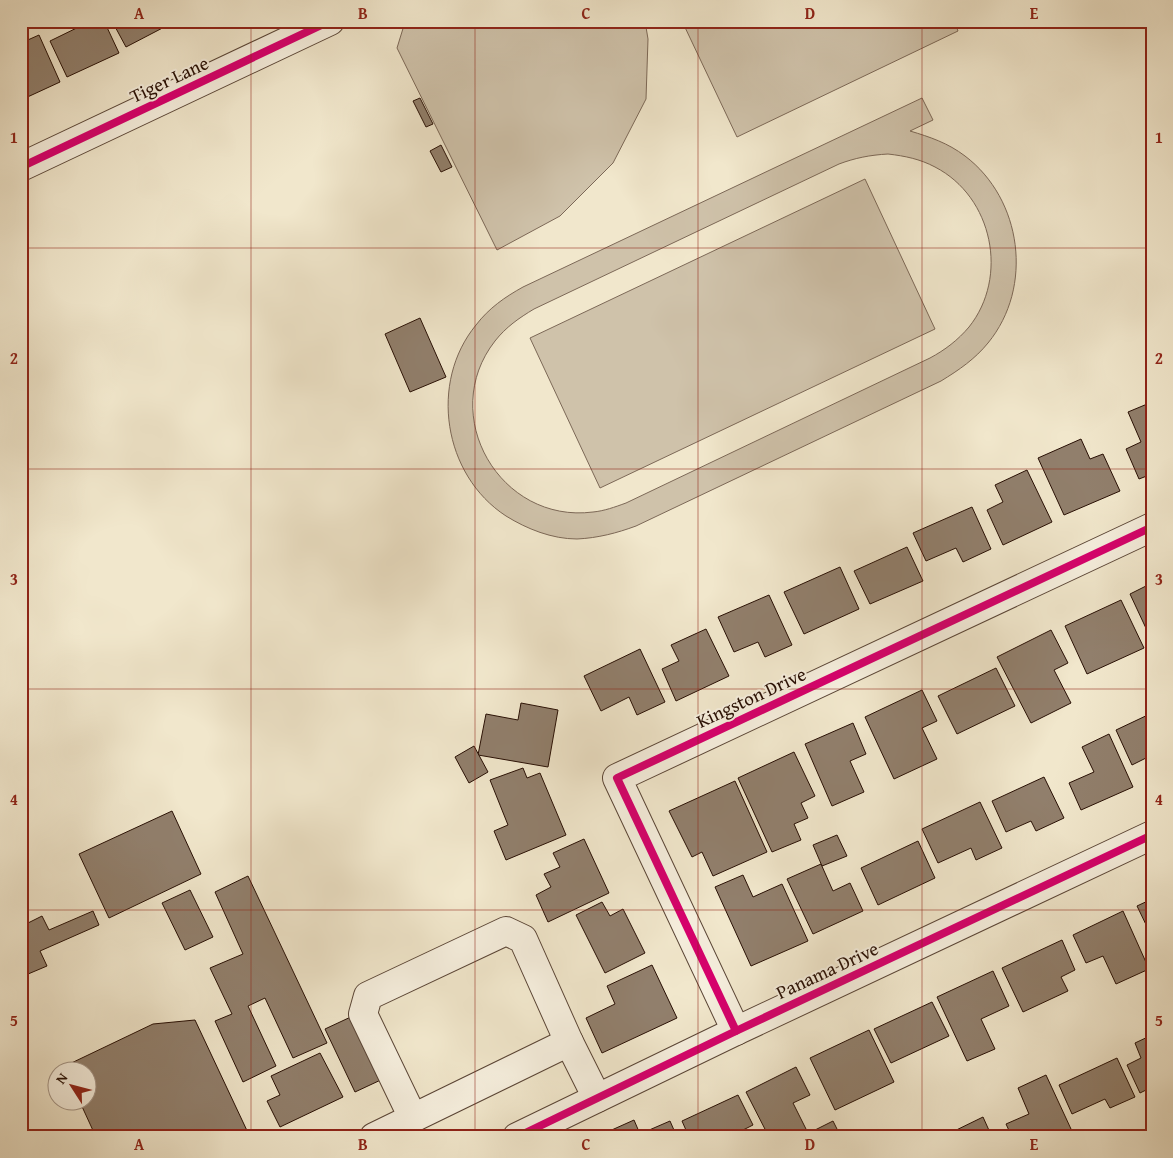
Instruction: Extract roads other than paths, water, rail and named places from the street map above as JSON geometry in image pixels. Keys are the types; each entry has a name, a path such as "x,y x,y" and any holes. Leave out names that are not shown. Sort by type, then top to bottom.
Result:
{"street":[{"name":"Tiger Lane","path":"21,167 330,21"},
{"name":"Kingston Drive","path":"736,1031 617,778 1152,527"},
{"name":"Panama Drive","path":"518,1137 736,1031 1152,835"},
{"path":"413,1118 363,1014 368,996 506,931 523,938 569,1042 597,1098"},
{"path":"374,1137 569,1042"}]}
